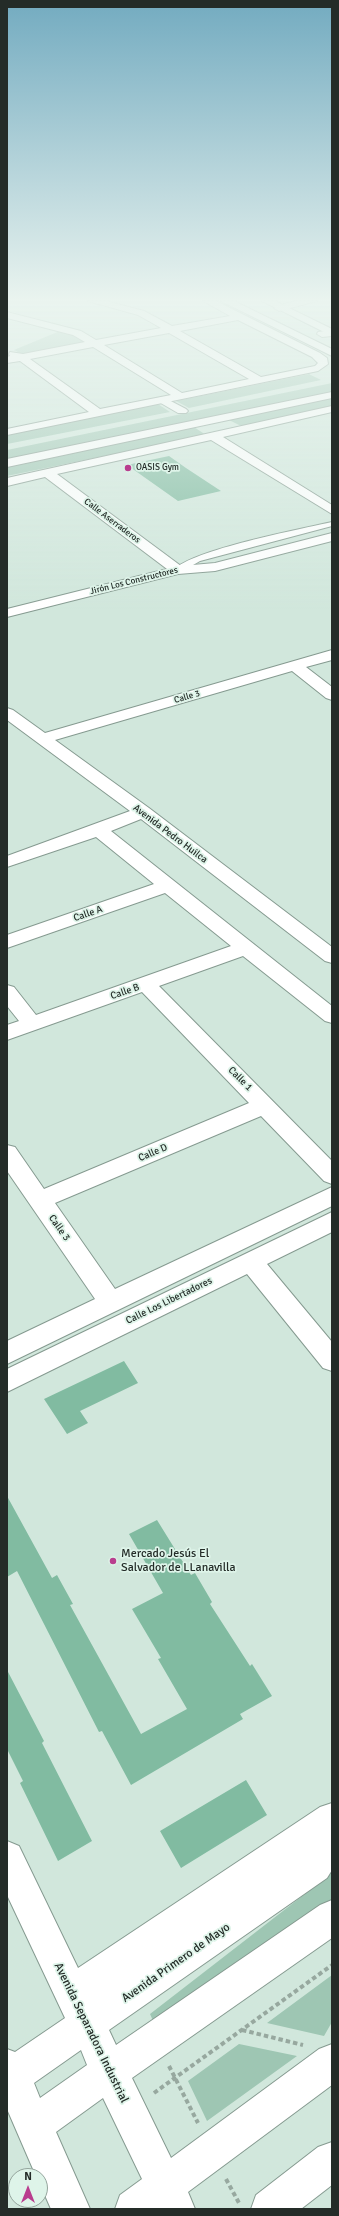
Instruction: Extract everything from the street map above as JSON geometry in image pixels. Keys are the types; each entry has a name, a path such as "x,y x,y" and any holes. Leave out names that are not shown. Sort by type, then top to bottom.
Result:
{"street":[{"path":"86,404 98,413"},
{"path":"8,431 141,404"},
{"path":"171,404 182,411"},
{"path":"7,463 287,404"},
{"path":"168,414 196,408"},
{"path":"7,482 332,409"},
{"path":"194,424 332,510"},
{"name":"Calle Aserraderos","path":"47,473 178,570"},
{"name":"Jirón Los Constructores","path":"7,613 178,570 215,567 332,537"},
{"name":"Calle 3","path":"41,739 332,655"},
{"path":"295,666 332,695"},
{"name":"Avenida Pedro Huilca","path":"7,713 143,812 332,957"},
{"path":"7,862 98,830 143,812"},
{"path":"98,830 168,885 243,948 332,1016"},
{"name":"Calle A","path":"7,942 168,885"},
{"name":"Calle B","path":"7,1033 243,948"},
{"name":"Calle 1","path":"146,984 332,1174"},
{"path":"7,992 32,1024"},
{"name":"Calle D","path":"40,1200 266,1105"},
{"name":"Calle 3","path":"7,1153 112,1303"},
{"path":"7,1353 332,1196"},
{"name":"Calle Los Libertadores","path":"7,1381 332,1221"},
{"path":"250,1261 328,1349"},
{"path":"72,1993 332,1819"},
{"name":"Avenida Primero de Mayo","path":"9,2072 87,2024 315,1866 332,1840"},
{"name":"Avenida Separadora Industrial","path":"7,1858 170,2198"},
{"path":"33,2125 332,1917"},
{"path":"134,2209 170,2198 212,2151 321,2054"},
{"path":"9,2072 71,2209"},
{"path":"270,2209 332,2161"}],"lane":[{"path":"178,570 196,559 268,539 332,524"}],"path":[{"path":"147,2098 332,1965"},
{"path":"241,2030 321,2054"},
{"path":"156,2040 242,2209"}],"green space":[{"path":"156,404 159,404 170,412 7,444 7,434"},
{"path":"182,404 206,404 189,408"},
{"path":"228,404 282,404 7,462 7,450"},
{"path":"299,404 332,404 332,407 243,427 229,420"},
{"path":"194,427 206,435 7,476 7,467"},
{"path":"332,1873 332,1901 154,2023 150,2014"},
{"path":"332,1975 332,2022 324,2036 267,2023"},
{"path":"239,2044 297,2056 207,2121 188,2081"}],"building":[{"path":"169,456 221,491 178,501 127,465"},
{"path":"124,1361 138,1383 80,1411 88,1423 67,1434 44,1399"},
{"path":"7,1496 52,1578 57,1575 73,1604 70,1605 141,1734 187,1709 158,1659 161,1658 132,1609 163,1593 129,1534 157,1520 191,1575 195,1573 212,1602 210,1604 250,1666 252,1664 272,1696 240,1714 243,1719 131,1785 102,1731 99,1732 17,1571 7,1577"},
{"path":"7,1670 44,1741 42,1743 92,1841 58,1861 20,1783 23,1781 7,1749"},
{"path":"246,1780 267,1815 181,1868 160,1831"}],"place":[{"name":"OASIS Gym","path":"128,468"},
{"name":"Mercado Jesús El Salvador de LLanavilla","path":"113,1561"}]}
